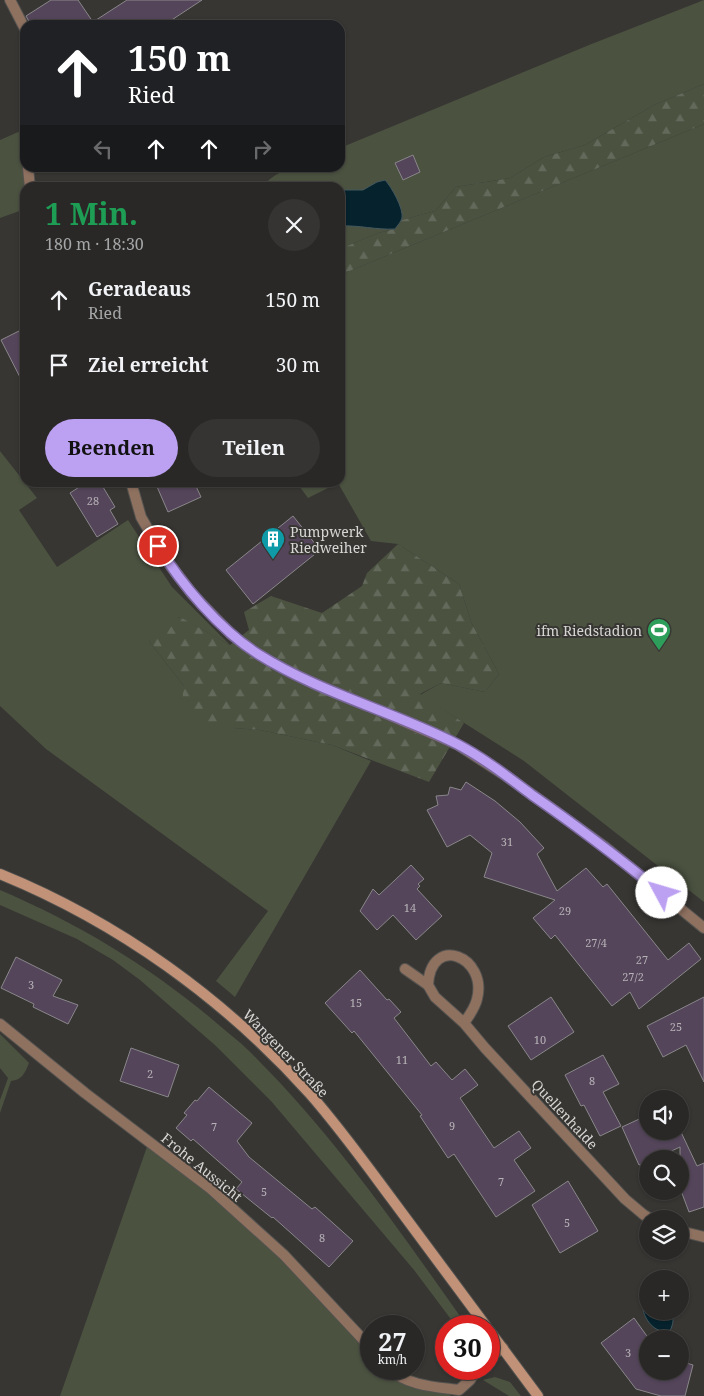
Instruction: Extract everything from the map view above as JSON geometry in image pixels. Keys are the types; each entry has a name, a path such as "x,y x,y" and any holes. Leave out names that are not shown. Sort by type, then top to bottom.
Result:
{"main road":[{"name":"Wangener Straße","path":"0,874 85,915 150,954 182,977 246,1029 310,1094 356,1150 478,1315"},
{"path":"500,1344 538,1396"}],"street":[{"path":"10,0 20,20"},
{"path":"132,487 141,517 164,557 193,595 232,635 256,653 289,672 458,745 506,776 605,847 704,928"},
{"path":"428,986 430,969 440,958 448,954 457,955 472,968 478,980 477,999 464,1023"},
{"name":"Quellenhalde","path":"405,969 428,986 444,1006 464,1023 484,1048 625,1199 639,1211"},
{"name":"Frohe Aussicht","path":"0,1024 211,1189 284,1255 360,1336"},
{"path":"689,1233 704,1237"},
{"path":"408,1380 459,1393 470,1380"}],"green space":[{"path":"704,0 704,84 654,105 585,145 544,157 510,178 456,187 435,211 402,220 395,229 378,233 345,247 345,182 268,182 282,172 345,172 345,146 589,45"},
{"path":"704,84 704,124 345,273 345,247 378,233 395,229 402,220 435,211 456,187 510,178 544,157 585,145 654,105"},
{"path":"704,124 704,902 524,761 420,695 441,683 485,692 499,674 472,624 459,584 398,544 371,541 340,487 345,487 345,273"},
{"path":"20,131 20,172 34,172 35,182 20,182 20,211 0,218 0,140"},
{"path":"0,451 20,476 20,487 28,487 37,498 19,510 57,567 128,520 172,587 230,645 179,617 149,641 184,686 234,728 260,730 332,745 371,761 235,997 216,981 268,911 46,749 0,706"},
{"path":"300,487 330,487 308,498"},
{"path":"398,544 459,584 472,624 499,674 485,692 441,683 420,694 464,723 429,782 332,745 260,730 234,728 205,722 181,710 184,686 149,641 162,624 180,617 230,645 249,630 244,612 271,596 322,613 362,586 367,573"},
{"path":"0,890 61,919 119,951 200,1009 246,1048 286,1090 341,1154 393,1222 459,1315 448,1315 414,1270 271,1101 216,1046 140,980 113,960 77,939 0,905"},
{"path":"0,1034 29,1063 23,1075 11,1081 0,1113 0,1100 8,1078 0,1068"},
{"path":"149,1141 211,1189 360,1337 360,1380 415,1380 452,1396 60,1396"},
{"path":"500,1379 510,1382 521,1396 509,1396 483,1380"}],"water":[{"path":"385,180 401,209 401,219 395,229 345,226 345,190 363,190"},
{"path":"648,1320 673,1320 670,1330 658,1330"}],"building":[{"path":"51,0 78,0 92,20 28,20 26,16"},
{"path":"127,0 202,0 172,20 96,20"},
{"path":"413,155 420,172 403,180 395,163"},
{"path":"20,330 20,377 1,340"},
{"path":"79,487 103,487 115,507 110,510 118,524 97,537 70,493"},
{"path":"157,487 196,487 201,497 168,512"},
{"name":"Pumpwerk Riedweiher","path":"293,516 320,550 253,604 226,570"},
{"path":"466,782 495,801 520,822 544,848 537,854 557,891 586,868 603,887 607,884 668,960 689,943 701,959 639,1009 630,992 612,1006 555,935 551,939 533,918 555,900 484,877 492,853 470,835 447,847 427,810 438,805 436,796 448,795 450,787 461,790"},
{"path":"411,865 424,879 418,884 420,886 417,889 442,916 416,940 393,915 377,930 360,911 373,889 379,895"},
{"path":"16,957 62,980 53,996 78,1005 68,1024 33,1007 34,1004 1,988"},
{"path":"360,970 387,1000 389,999 401,1012 394,1018 431,1066 436,1062 452,1080 465,1069 478,1085 460,1098 494,1148 519,1131 531,1148 514,1160 535,1191 496,1217 454,1154 448,1158 420,1116 422,1115 354,1031 352,1033 325,1003"},
{"path":"551,997 574,1032 531,1060 508,1026"},
{"path":"704,997 704,1082 686,1045 663,1057 647,1026"},
{"path":"131,1048 179,1065 168,1097 120,1081"},
{"path":"603,1055 619,1084 603,1092 621,1126 600,1136 584,1105 581,1106 565,1075"},
{"path":"209,1087 252,1123 237,1141 249,1157 312,1209 315,1207 353,1241 329,1267 273,1217 236,1189 242,1182 193,1139 191,1141 176,1128 187,1115 184,1113"},
{"path":"639,1119 639,1140 685,1140 697,1166 704,1163 704,1207 689,1212 684,1200 689,1200 689,1150 680,1150 680,1147 674,1150 639,1150 639,1165 622,1127"},
{"path":"568,1181 598,1231 560,1253 532,1205"},
{"path":"634,1318 643,1330 639,1330 639,1380 689,1380 689,1364 693,1365 685,1396 661,1396 636,1389 601,1343"}],"place":[{"name":"Pumpwerk Riedweiher","path":"273,560"},
{"name":"ifm Riedstadion","path":"659,651"}],"route":[{"path":"158,546 164,557 193,595 232,635 256,653 289,672 458,745 506,776 605,847 662,893"}]}
